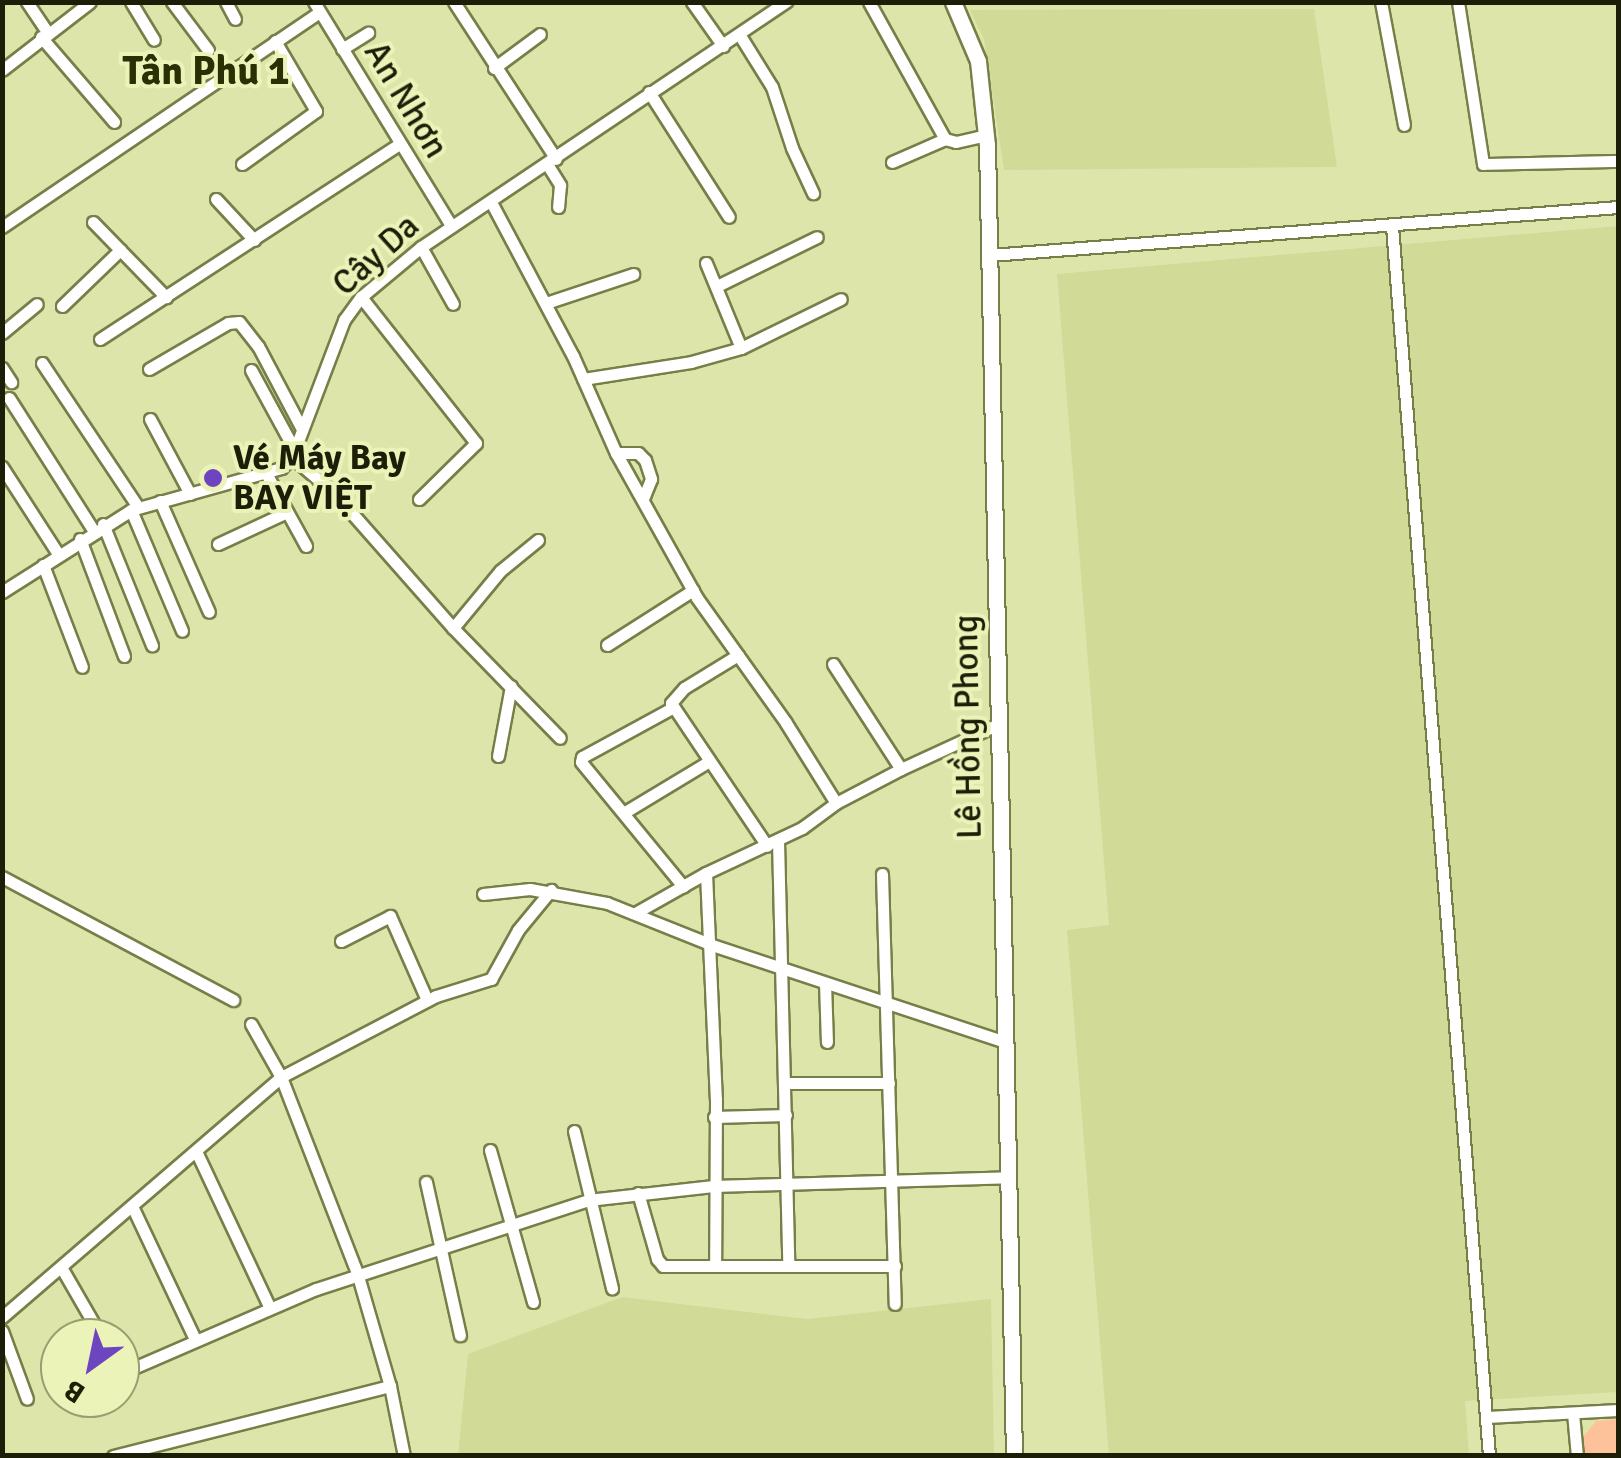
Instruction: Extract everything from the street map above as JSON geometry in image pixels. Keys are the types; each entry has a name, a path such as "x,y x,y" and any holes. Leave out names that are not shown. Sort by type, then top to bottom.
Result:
{"main road":[{"name":"Lê Hồng Phong","path":"953,2 978,60 987,134 1014,1456"}],"street":[{"path":"27,2 44,35 114,122"},
{"path":"2,70 90,2"},
{"path":"130,2 154,40"},
{"path":"172,2 208,50"},
{"path":"226,2 235,19"},
{"path":"692,2 723,46"},
{"name":"Cây Da","path":"293,453 337,336 361,297 420,247 786,2"},
{"path":"870,2 945,139"},
{"path":"1380,2 1404,125"},
{"path":"1458,2 1483,164 1618,162"},
{"path":"458,4 552,162 560,185 558,207"},
{"path":"2,227 275,42 316,7"},
{"name":"An Nhơn","path":"316,7 451,226"},
{"path":"342,49 368,33"},
{"path":"494,68 540,34"},
{"path":"739,34 772,86 792,148 813,193"},
{"path":"242,164 316,111 275,42"},
{"path":"649,92 729,217"},
{"path":"892,162 945,139 956,142 987,134"},
{"path":"100,339 399,144"},
{"path":"216,200 254,240"},
{"path":"491,202 546,303 616,454 692,590 836,803"},
{"path":"990,256 1618,207"},
{"path":"93,222 166,297"},
{"path":"1392,226 1489,1456"},
{"path":"718,286 817,237"},
{"path":"420,247 453,304"},
{"path":"62,306 120,250"},
{"path":"706,263 742,348"},
{"path":"546,303 633,274"},
{"path":"361,297 476,442 419,498"},
{"path":"584,380 690,362 742,348 842,299"},
{"path":"2,332 37,304"},
{"path":"150,369 228,323 239,322 258,346 302,430"},
{"path":"42,363 134,509 182,631"},
{"path":"2,368 12,382"},
{"path":"251,370 293,453 335,494 452,628 560,738"},
{"path":"9,398 98,527 152,645"},
{"path":"150,419 190,494"},
{"path":"2,592 98,527 134,509 268,474 293,453"},
{"path":"616,454 638,453 646,460 651,480 643,498"},
{"path":"2,467 58,554"},
{"path":"268,474 306,546"},
{"path":"160,501 209,612"},
{"path":"218,544 287,512"},
{"path":"80,539 124,656"},
{"path":"452,628 500,572 538,540"},
{"path":"43,565 82,667"},
{"path":"606,645 692,590"},
{"path":"738,654 674,695 672,708 708,762 773,843 790,1183 788,1265"},
{"path":"833,664 901,769"},
{"path":"498,756 511,686"},
{"path":"672,708 582,757 582,764 683,886"},
{"path":"637,912 706,873 773,843 836,803 901,769 999,724"},
{"path":"625,812 708,762"},
{"path":"706,873 712,945 715,1266"},
{"path":"882,874 895,1304"},
{"path":"2,877 233,1000"},
{"path":"483,894 551,890 637,912 712,945 1005,1042"},
{"path":"2,1318 281,1078 427,1000 491,979 518,930 551,890"},
{"path":"341,941 390,916 427,1000"},
{"path":"824,984 827,1042"},
{"path":"252,1024 281,1078 358,1276 390,1386 404,1456"},
{"path":"784,1084 889,1083"},
{"path":"714,1117 786,1115"},
{"path":"574,1131 612,1288"},
{"path":"490,1150 533,1302"},
{"path":"196,1151 269,1306"},
{"path":"140,1365 269,1306 443,1245 588,1200 713,1186 1009,1176"},
{"path":"426,1182 460,1335"},
{"path":"638,1193 660,1263 895,1266"},
{"path":"132,1206 195,1339"},
{"path":"61,1267 90,1318"},
{"path":"2,1331 27,1399"},
{"path":"113,1456 390,1386"},
{"path":"1487,1417 1618,1410"},
{"path":"1573,1412 1576,1456"}],"shaded area":[{"path":"1314,9 1337,167 1004,170 984,39 970,10"},
{"path":"1618,226 1618,1392 1465,1401 1469,1455 1109,1455 1067,930 1109,925 1057,274"},
{"path":"622,1297 807,1319 991,1299 994,1455 458,1456 468,1354"},
{"path":"1618,1419 1618,1455 1583,1455 1583,1437 1596,1421"}],"place":[{"name":"Vé Máy Bay BAY VIỆT","path":"213,478"}],"district":[{"name":"Tân Phú 1","path":"206,71"}]}
